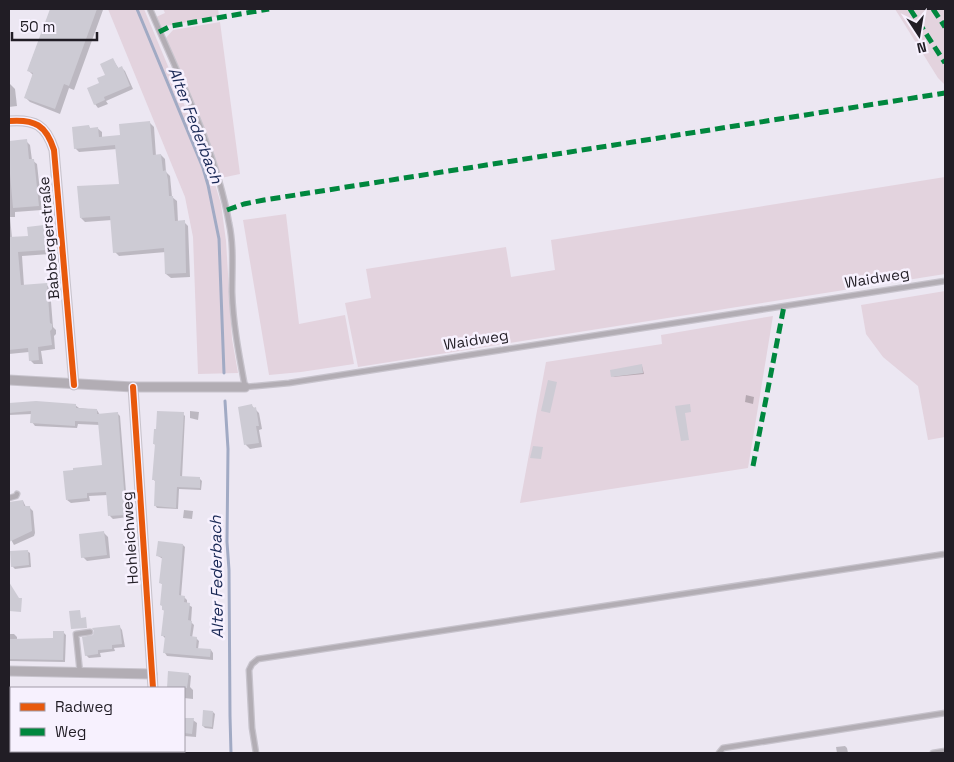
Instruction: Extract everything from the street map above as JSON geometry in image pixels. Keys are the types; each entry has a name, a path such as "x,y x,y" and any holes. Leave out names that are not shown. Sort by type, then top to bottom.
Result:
{"street":[{"name":"Babbergerstraße","path":"9,121 29,122 40,126 49,135 54,150 74,385"},
{"name":"Waidweg","path":"9,380 133,387 245,387"},
{"name":"Hohleichweg","path":"133,387 153,687"},
{"path":"9,671 152,674"}],"lane":[{"path":"150,9 214,164 227,210 230,227 232,294 236,339 245,387"},
{"name":"Waidweg","path":"245,387 290,383 945,281"},
{"path":"9,498 17,494"},
{"path":"256,753 252,728 249,670 258,659 945,554"},
{"path":"80,673 76,634 90,632"},
{"path":"719,753 723,748 945,712"},
{"path":"933,753 945,751"}],"shaded area":[{"path":"108,9 144,9 209,164 221,204 226,241 232,339 238,373 198,374 193,237 185,197"},
{"path":"163,9 218,9 219,16 161,27 156,17 165,13"},
{"path":"895,9 945,9 945,85 938,78"},
{"path":"220,22 240,174 221,178 192,100 165,39 173,30"},
{"path":"945,177 945,274 358,367 345,303 371,298 366,269 506,247 511,277 555,270 551,240"},
{"path":"286,214 299,324 345,315 354,364 269,375 243,220"},
{"path":"945,291 945,437 928,440 918,386 883,357 866,334 861,305"},
{"path":"773,316 748,468 520,503 546,362 662,344 661,335"}],"building":[{"path":"50,9 97,9 69,86 64,84 55,109 24,98 33,73 27,71"},
{"path":"113,58 118,68 122,66 130,86 104,97 105,100 94,105 87,88 99,83 97,78 105,75 100,64"},
{"path":"150,121 153,155 161,154 163,171 166,170 168,180 169,196 173,196 175,221 185,220 186,273 165,274 164,248 113,253 110,216 80,218 77,186 119,184 115,145 74,149 72,127 89,125 90,128 98,127 99,137 120,135 119,124"},
{"path":"27,139 29,159 34,159 39,206 13,208 9,141"},
{"path":"44,225 46,250 18,252 21,285 47,283 50,323 52,324 50,331 52,345 38,347 39,360 29,361 28,348 9,350 9,237 28,236 27,227"},
{"path":"642,364 643,373 611,377 610,370"},
{"path":"548,380 557,382 550,413 541,411"},
{"path":"36,401 76,404 76,408 97,409 97,414 118,412 126,515 108,516 106,492 87,493 87,498 66,500 63,471 102,465 98,422 75,421 75,426 30,423 31,411 9,413 9,403"},
{"path":"252,404 253,408 256,407 259,426 256,426 259,443 244,445 238,407"},
{"path":"690,404 691,412 685,413 689,440 681,441 675,406"},
{"path":"157,411 184,412 180,476 200,477 200,488 177,487 176,508 154,506 155,480 152,480 155,444 153,444"},
{"path":"533,446 543,447 541,459 530,458"},
{"path":"23,500 24,506 30,506 32,531 9,542 9,502"},
{"path":"104,531 107,555 81,558 79,534"},
{"path":"158,541 183,544 179,595 185,596 184,602 190,603 188,620 192,621 190,636 197,637 196,648 211,649 210,657 163,653 165,636 161,636 164,610 162,610 160,605 162,584 159,583 162,557 156,556"},
{"path":"28,550 29,565 11,567 10,551"},
{"path":"9,582 19,598 22,598 21,612 9,611"},
{"path":"80,610 81,618 86,617 87,628 71,629 69,611"},
{"path":"120,625 122,644 112,645 112,649 98,650 98,654 85,656 82,637 93,635 94,631 92,628"},
{"path":"53,631 64,631 63,660 9,659 10,639 53,638"},
{"path":"168,671 189,673 187,688 167,687"},
{"path":"203,710 213,711 212,727 202,726"},
{"path":"185,718 194,718 192,734 185,733"}],"waterway":[{"name":"Alter Federbach","path":"137,9 203,168 208,185 219,239 224,373"},
{"name":"Alter Federbach","path":"225,401 228,449 227,542 231,753"}],"marked path":[{"path":"159,32 171,26 269,9"},
{"path":"910,9 945,63"},
{"path":"933,9 945,27"},
{"path":"227,210 264,200 945,93"},
{"path":"753,466 784,306"}],"cycle path":[{"path":"9,121 26,121 38,125 51,141 54,150 74,385"},
{"path":"133,387 153,687"}]}
